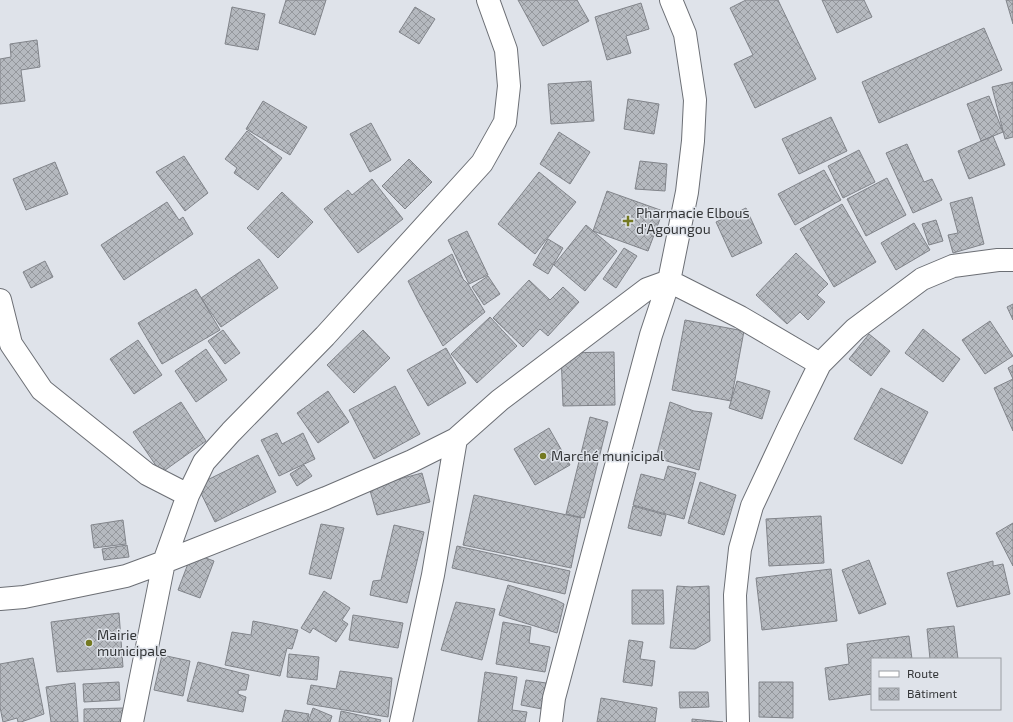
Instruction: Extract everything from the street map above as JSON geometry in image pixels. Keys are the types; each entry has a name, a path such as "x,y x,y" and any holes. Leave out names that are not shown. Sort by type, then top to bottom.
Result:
{"street":[{"path":"132,722 164,562 188,495 204,462 231,432 325,336 482,163 505,122 509,86 506,50 488,0"},
{"path":"551,722 554,698 649,343 669,281 687,192 696,100 685,34 671,0"},
{"path":"738,722 735,595 740,549 752,506 820,364 855,329 922,279 953,266 998,260 1013,260"},
{"path":"0,599 24,596 126,576 333,495 412,461 456,439 500,400 647,289 669,281 740,317 820,364"},
{"path":"0,300 11,344 42,390 147,474 188,495"},
{"path":"401,722 433,575 456,439"}],"building":[{"path":"286,0 326,0 315,35 279,23"},
{"path":"518,0 577,0 589,21 543,46"},
{"path":"746,0 778,0 816,79 755,108 734,64 753,55 730,8"},
{"path":"822,0 864,0 872,17 837,33"},
{"path":"1006,0 1013,0 1013,24"},
{"path":"641,3 649,29 626,36 631,53 607,60 595,17"},
{"path":"232,7 265,14 258,50 225,44"},
{"path":"415,7 435,19 419,44 399,32"},
{"path":"984,28 1002,70 879,123 862,82"},
{"path":"37,40 40,67 21,70 25,101 0,104 0,59 11,57 10,44"},
{"path":"591,81 594,121 551,124 548,84"},
{"path":"1013,82 1013,137 1005,139 992,87"},
{"path":"989,96 1003,132 981,141 967,104"},
{"path":"628,99 659,104 654,134 624,129"},
{"path":"263,101 307,127 290,155 246,129"},
{"path":"831,117 847,151 799,174 782,139"},
{"path":"371,123 391,160 370,172 350,134"},
{"path":"247,131 282,158 258,190 234,173 237,168 225,159"},
{"path":"559,132 590,152 570,184 540,164"},
{"path":"993,136 1005,165 969,179 958,151"},
{"path":"907,144 924,182 932,179 942,200 913,213 886,153"},
{"path":"859,150 875,182 843,198 828,166"},
{"path":"184,156 208,193 185,211 156,172"},
{"path":"409,159 432,182 405,209 382,186"},
{"path":"640,161 667,164 665,191 635,189"},
{"path":"55,162 68,194 26,210 13,179"},
{"path":"824,170 841,200 795,225 778,194"},
{"path":"539,172 576,202 535,254 498,224"},
{"path":"887,178 906,215 866,236 847,199"},
{"path":"372,179 403,219 358,253 324,209 348,190 352,195"},
{"name":"Pharmacie Elbous d'Agoungou","path":"607,191 663,211 648,251 593,231"},
{"path":"282,192 313,222 278,258 247,228"},
{"path":"972,197 984,244 953,253 948,235 958,233 950,203"},
{"path":"167,202 179,220 183,217 193,234 124,280 101,245"},
{"path":"842,204 876,262 834,287 800,229"},
{"path":"746,208 762,243 732,257 716,222"},
{"path":"936,220 943,241 929,245 922,224"},
{"path":"914,223 930,250 896,270 881,243"},
{"path":"586,225 617,251 585,291 554,265"},
{"path":"467,231 488,275 469,284 448,240"},
{"path":"548,239 563,248 548,274 533,265"},
{"path":"624,248 637,256 616,288 603,279"},
{"path":"796,253 828,284 817,295 825,302 808,320 800,312 787,324 756,295"},
{"path":"452,254 463,279 468,284 485,312 443,346 408,281"},
{"path":"259,259 278,288 221,327 201,298"},
{"path":"45,261 53,277 31,288 23,272"},
{"path":"488,276 500,294 484,305 472,287"},
{"path":"529,280 550,300 563,287 579,302 548,336 540,329 523,347 493,318"},
{"path":"196,289 220,330 162,364 138,323"},
{"path":"1013,304 1013,320 1007,307"},
{"path":"490,317 517,346 477,383 451,354"},
{"path":"685,320 744,331 731,401 672,390"},
{"path":"990,321 1013,356 985,374 962,340"},
{"path":"923,329 960,359 943,382 905,353"},
{"path":"223,330 240,353 225,364 208,341"},
{"path":"363,330 390,358 354,393 327,365"},
{"path":"869,334 890,351 871,376 849,359"},
{"path":"138,340 162,375 134,394 110,359"},
{"path":"446,348 466,383 428,406 407,370"},
{"path":"206,349 227,380 196,402 175,371"},
{"path":"614,352 615,405 563,406 561,353"},
{"path":"1013,365 1013,379 1008,368"},
{"path":"1013,379 1013,431 994,388"},
{"path":"737,381 770,391 762,419 729,408"},
{"path":"395,386 420,434 374,459 349,410"},
{"path":"881,388 928,412 902,464 854,439"},
{"path":"328,391 349,422 318,443 297,413"},
{"path":"181,402 206,441 161,473 133,432"},
{"path":"670,402 694,411 712,413 699,470 656,458"},
{"path":"590,417 608,422 584,518 566,514"},
{"path":"549,428 570,465 535,485 514,449"},
{"path":"277,433 282,444 303,433 315,459 279,476 261,440"},
{"path":"258,455 276,492 215,522 197,485"},
{"path":"304,465 312,476 297,486 290,474"},
{"path":"668,466 696,473 684,519 633,505 641,474 664,480"},
{"path":"422,473 430,502 377,515 369,487"},
{"path":"700,482 736,495 724,535 688,523"},
{"path":"474,495 581,518 571,568 463,545"},
{"path":"633,506 666,515 661,536 628,528"},
{"path":"821,516 824,563 769,566 766,519"},
{"path":"123,520 126,544 94,548 91,525"},
{"path":"1013,523 1013,566 996,533"},
{"path":"321,524 344,528 331,579 309,574"},
{"path":"394,525 424,532 407,603 370,595 373,581 381,580"},
{"path":"127,545 129,557 104,560 102,549"},
{"path":"457,546 570,571 565,594 452,568"},
{"path":"192,553 214,561 200,598 178,590"},
{"path":"869,560 886,604 859,614 842,570"},
{"path":"993,561 993,566 1003,564 1010,594 957,607 947,573"},
{"path":"831,569 837,621 762,630 756,578"},
{"path":"508,585 556,600 564,604 557,633 499,615"},
{"path":"677,586 709,586 710,641 695,649 670,648"},
{"path":"632,590 663,590 664,624 632,624"},
{"path":"324,591 350,608 342,620 348,624 336,642 313,628 310,633 301,628"},
{"path":"456,602 495,609 482,660 441,650"},
{"path":"119,613 123,667 57,672 51,622"},
{"path":"353,615 403,623 398,648 349,640"},
{"path":"253,621 298,630 292,649 287,648 280,676 225,665 232,632 251,635"},
{"path":"503,622 531,627 529,643 550,647 545,672 496,664"},
{"path":"954,626 958,658 930,658 927,629"},
{"path":"909,636 912,658 871,658 871,694 829,700 825,668 849,664 847,644"},
{"path":"629,640 643,642 640,659 655,661 652,686 623,682"},
{"path":"289,654 319,657 317,680 287,677"},
{"path":"162,655 190,661 183,696 154,690"},
{"path":"33,658 44,714 21,722 18,722 17,718 3,722 0,707 0,664"},
{"path":"198,662 249,675 246,690 238,691 238,694 246,697 243,712 187,701"},
{"path":"340,671 392,678 388,717 307,704 311,685 336,689"},
{"path":"485,672 517,677 512,710 527,712 525,722 478,722"},
{"path":"526,680 546,683 542,709 521,705"},
{"path":"119,682 120,700 84,702 83,684"},
{"path":"759,682 793,682 793,718 759,717"},
{"path":"75,683 78,722 51,722 46,687"},
{"path":"679,692 708,692 709,707 680,708"},
{"path":"601,698 657,708 655,722 597,722"},
{"path":"124,708 124,722 84,722 84,709"},
{"path":"313,708 332,716 330,722 308,722"},
{"path":"285,710 309,714 307,722 282,722"},
{"path":"341,711 381,720 380,722 339,722"},
{"path":"692,719 723,722 692,722"}],"place":[{"name":"Pharmacie Elbous d'Agoungou","path":"628,221"},
{"name":"Marché municipal","path":"543,456"},
{"name":"Mairie municipale","path":"89,643"}]}
